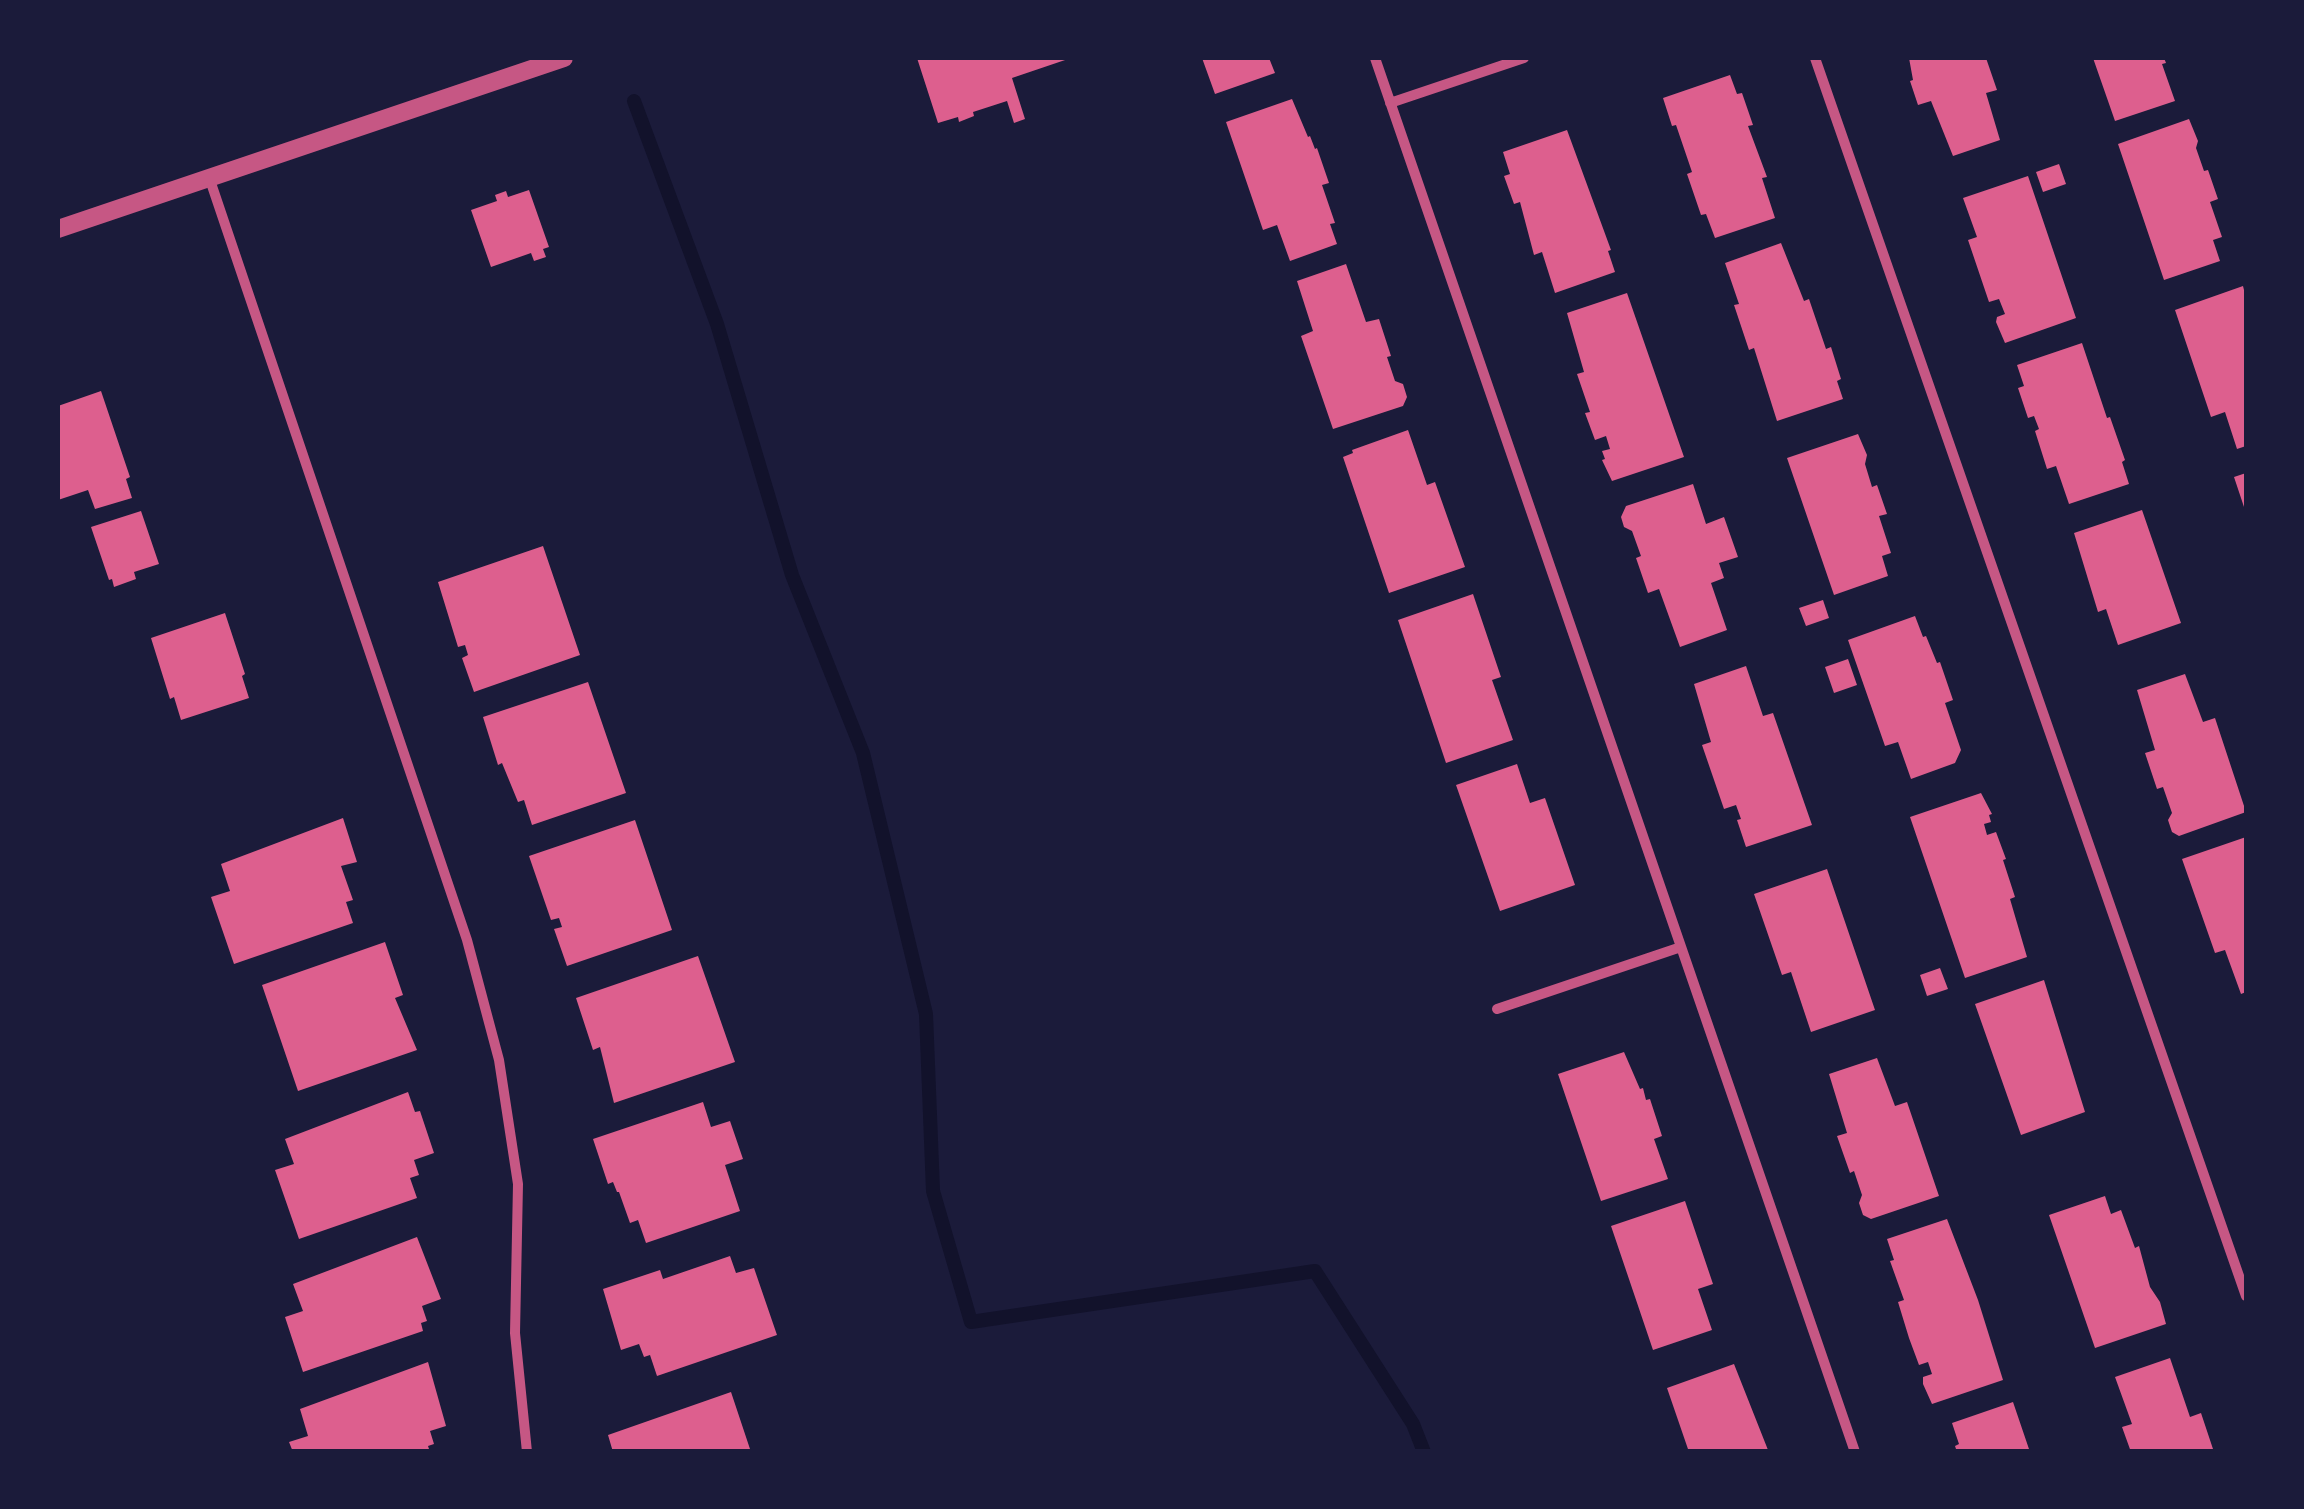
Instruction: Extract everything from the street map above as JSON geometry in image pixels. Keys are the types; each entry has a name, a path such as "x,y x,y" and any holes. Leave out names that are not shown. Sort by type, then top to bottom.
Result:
{"street":[{"path":"58,229 564,58"},
{"path":"1375,58 1854,1452"},
{"path":"1390,103 1524,58"},
{"path":"1815,58 2246,1296"},
{"path":"209,176 468,940 499,1060 518,1184 515,1333 527,1452"},
{"path":"1497,1009 1681,947"}],"building":[{"path":"917,58 1071,58 1012,78 1025,119 1014,123 1007,101 973,112 974,116 959,122 958,117 938,123"},
{"path":"1202,58 1269,58 1275,73 1215,94"},
{"path":"1909,58 1986,58 1997,90 1986,93 2000,140 1953,156 1931,101 1918,105 1910,81 1913,80"},
{"path":"2093,58 2164,58 2166,63 2162,64 2175,101 2115,121"},
{"path":"1730,75 1737,94 1742,93 1753,125 1748,126 1767,177 1762,178 1775,218 1715,238 1706,214 1701,215 1687,174 1692,172 1663,98"},
{"path":"1292,99 1308,137 1317,148 1329,183 1322,185 1335,223 1330,224 1337,244 1290,261 1277,225 1263,230 1226,122"},
{"path":"2189,119 2204,171 2208,170 2218,199 2210,202 2222,237 2213,240 2220,261 2164,280 2118,144"},
{"path":"1567,130 1611,250 1608,251 1615,272 1555,293 1542,252 1534,255 1520,202 1514,204 1504,176 1510,174 1503,152"},
{"path":"2059,164 2066,184 2043,192 2036,172"},
{"path":"2028,176 2076,318 2005,343 1996,322 1997,317 2005,314 1999,299 1989,302 1968,240 1977,237 1963,198"},
{"path":"529,190 549,247 543,249 546,257 534,261 531,253 491,267 471,210 497,201 495,195 506,191 508,197"},
{"path":"1781,243 1804,301 1809,299 1826,349 1831,347 1843,399 1777,421 1754,348 1749,350 1734,305 1739,304 1725,263"},
{"path":"1346,264 1366,322 1379,319 1395,381 1403,384 1407,397 1403,406 1333,429 1301,336 1313,331 1297,281"},
{"path":"2243,286 2246,446 2237,449 2225,412 2211,417 2175,310"},
{"path":"1627,293 1684,457 1612,481 1602,460 1602,451 1610,449 1606,436 1595,440 1585,413 1590,412 1577,374 1584,372 1567,313"},
{"path":"2082,343 2125,460 2122,462 2129,484 2069,504 2056,466 2047,469 2035,431 2039,429 2034,416 2028,418 2018,388 2024,386 2017,365"},
{"path":"101,391 130,477 126,479 132,498 95,509 88,490 58,500 58,406"},
{"path":"1408,430 1427,485 1435,482 1465,567 1389,593 1343,457 1352,450"},
{"path":"1858,434 1867,455 1865,464 1872,487 1877,485 1887,514 1879,516 1891,553 1882,556 1888,576 1834,595 1787,458"},
{"path":"2246,473 2246,513 2234,477"},
{"path":"1693,484 1706,524 1724,517 1738,557 1719,563 1724,578 1711,583 1727,630 1680,647 1659,589 1648,593 1636,558 1641,556 1632,531 1624,527 1621,517 1626,506"},
{"path":"2142,510 2181,623 2118,645 2106,609 2098,612 2074,533"},
{"path":"141,511 159,564 134,572 136,579 114,587 91,527"},
{"path":"543,546 580,655 474,692 462,658 468,655 465,645 458,647 438,582"},
{"path":"1473,594 1501,677 1492,680 1513,740 1446,763 1398,620"},
{"path":"1823,600 1829,618 1806,626 1799,608"},
{"path":"225,613 249,698 181,720 174,697 170,699 151,638"},
{"path":"1915,616 1937,663 1940,662 1953,700 1945,703 1961,750 1955,763 1911,779 1898,742 1885,746 1848,640"},
{"path":"1848,659 1857,685 1834,693 1825,667"},
{"path":"1746,666 1763,716 1773,713 1812,825 1746,847 1736,805 1724,809 1702,745 1711,742 1694,684"},
{"path":"2185,674 2203,722 2215,718 2246,812 2179,836 2172,832 2168,820 2172,813 2163,787 2157,789 2145,753 2155,750 2137,690"},
{"path":"588,682 626,793 532,825 524,800 518,802 502,763 498,765 483,717"},
{"path":"1517,764 1530,803 1545,798 1575,885 1500,911 1456,785"},
{"path":"1981,793 1992,814 1991,822 1984,824 1987,835 1996,832 2006,859 2003,860 2015,897 2010,899 2027,957 1965,978 1910,817"},
{"path":"343,818 357,862 341,866 353,900 346,902 353,923 234,964 211,897 230,891 221,864"},
{"path":"635,820 672,930 567,966 554,929 562,927 559,918 551,920 529,856"},
{"path":"2246,837 2246,992 2241,994 2225,950 2215,953 2182,859"},
{"path":"1827,869 1875,1010 1811,1032 1791,972 1782,975 1754,894"},
{"path":"385,942 403,995 395,998 417,1050 298,1091 262,985"},
{"path":"698,956 735,1062 614,1103 600,1047 593,1050 576,998"},
{"path":"1940,968 1948,989 1927,996 1920,975"},
{"path":"2044,980 2085,1112 2021,1135 1975,1004"},
{"path":"1624,1052 1646,1100 1650,1099 1662,1136 1654,1139 1668,1179 1601,1201 1558,1074"},
{"path":"1877,1058 1895,1106 1907,1102 1939,1196 1871,1219 1863,1215 1859,1203 1862,1195 1837,1136 1847,1133 1829,1074"},
{"path":"408,1092 415,1112 420,1111 434,1153 414,1160 419,1175 410,1178 417,1198 299,1239 275,1170 294,1164 285,1139"},
{"path":"703,1102 711,1127 730,1121 743,1159 725,1165 740,1211 646,1243 638,1220 630,1223 619,1192 613,1182 608,1184 593,1139"},
{"path":"2105,1196 2111,1214 2121,1210 2135,1248 2139,1246 2150,1287 2160,1302 2166,1324 2095,1348 2049,1215"},
{"path":"1685,1201 1713,1284 1698,1289 1712,1330 1653,1350 1611,1226"},
{"path":"1947,1219 2003,1380 1932,1404 1923,1377 1932,1374 1928,1362 1919,1365 1909,1338 1898,1302 1904,1300 1890,1261 1894,1260 1887,1239"},
{"path":"417,1237 441,1299 422,1306 427,1321 421,1323 423,1331 303,1372 285,1317 303,1311 293,1284"},
{"path":"730,1256 736,1273 754,1268 777,1335 657,1376 650,1355 644,1357 639,1344 621,1350 603,1289 660,1270 663,1279"},
{"path":"2170,1358 2190,1417 2201,1413 2214,1452 2131,1452 2122,1427 2132,1424 2115,1377"},
{"path":"428,1362 446,1426 430,1431 434,1444 428,1446 430,1452 293,1452 289,1442 308,1436 300,1409"},
{"path":"1734,1364 1768,1450 1689,1452 1667,1388"},
{"path":"731,1392 751,1452 613,1452 608,1435"},
{"path":"2013,1402 2030,1452 1957,1452 1955,1446 1959,1444 1952,1423"}],"waterway":[{"path":"634,101 717,324 792,575 863,753 926,1014 933,1191 971,1322 1315,1271 1413,1424 1424,1452"}]}
